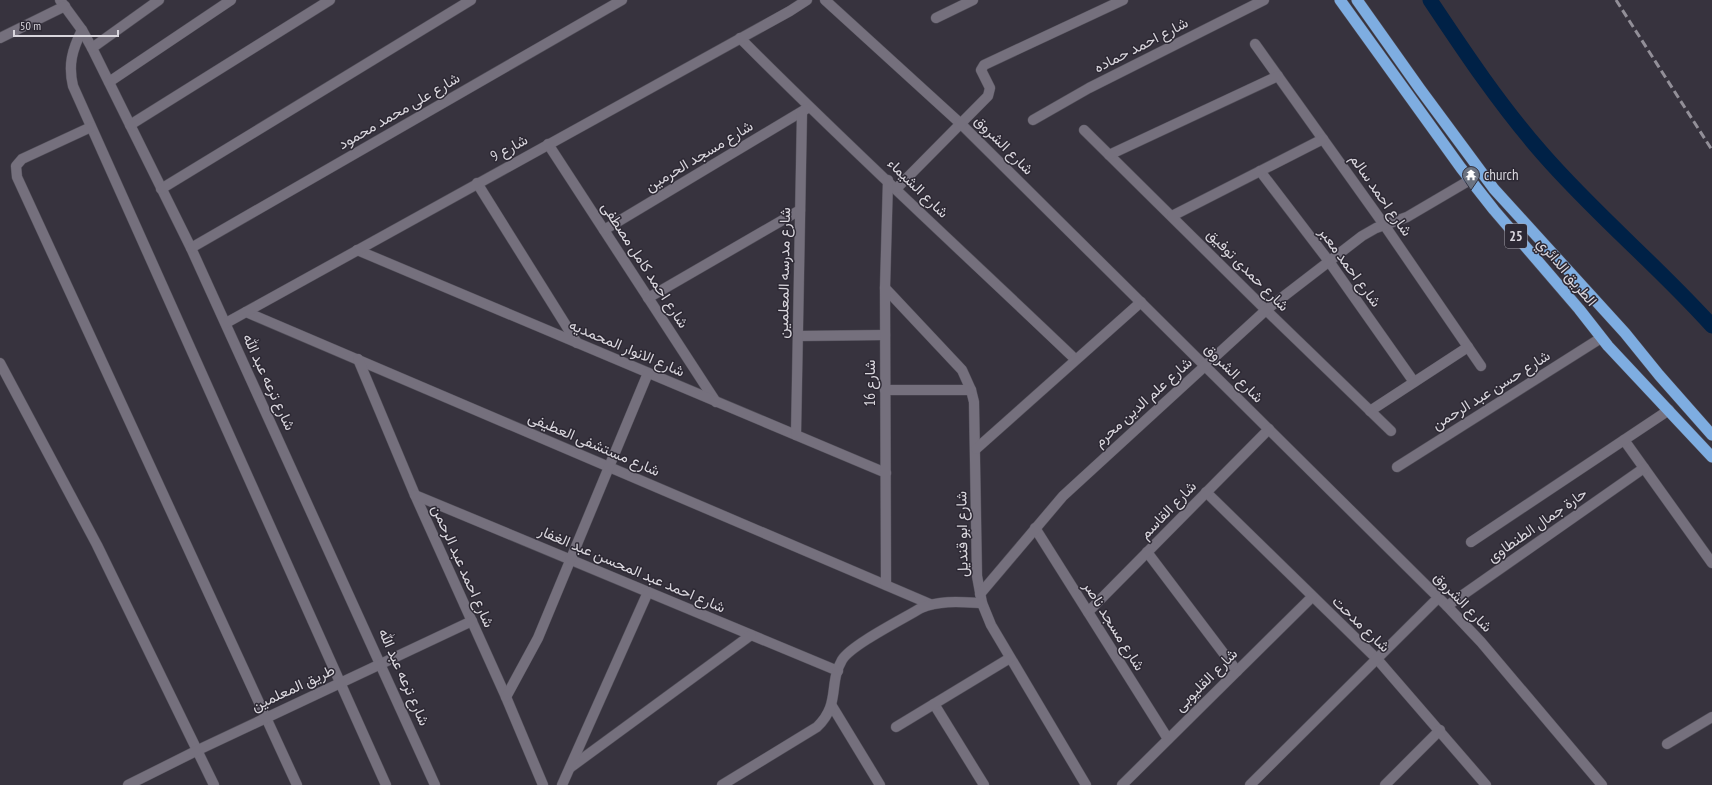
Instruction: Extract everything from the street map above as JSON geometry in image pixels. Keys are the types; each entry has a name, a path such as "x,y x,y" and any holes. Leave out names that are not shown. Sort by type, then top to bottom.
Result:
{"highway":[{"name":"الطريق الدائري","path":"1340,0 1470,180 1598,334 1712,457"},
{"name":"الطريق الدائري","path":"1357,0 1483,175 1516,215 1611,317 1712,435"},
{"path":"1598,334 1611,317"},
{"path":"1622,360 1630,350 1638,348"}],"street":[{"path":"92,48 158,0"},
{"path":"109,82 231,0"},
{"path":"130,125 330,0"},
{"path":"161,188 471,0"},
{"name":"شارع على محمد محمود","path":"191,248 622,0"},
{"name":"شارع 9","path":"226,323 807,0"},
{"name":"شارع الشروق","path":"825,0 961,124 1447,606 1481,642 1602,785"},
{"path":"936,18 973,0"},
{"path":"897,188 961,124 990,92 990,88 981,70 984,65 1122,0"},
{"name":"شارع احمد حماده","path":"1033,120 1094,86 1264,0"},
{"path":"0,38 64,2"},
{"name":"شارع ترعه عبد الله","path":"64,2 92,48 191,248 381,663 435,785"},
{"path":"82,30 70,60 70,74 73,86 386,785"},
{"name":"شارع الشيماء","path":"740,38 805,109 897,188 1075,359"},
{"name":"شارع احمد سالم","path":"1255,44 1385,226 1481,366"},
{"path":"1109,155 1278,76"},
{"name":"شارع مدرسه المعلمين","path":"796,435 800,210 805,109"},
{"name":"شارع مسجد الحرمين","path":"604,230 805,109"},
{"path":"91,126 22,159 16,166 17,177 297,785"},
{"name":"شارع حمدى توفيق","path":"1084,130 1391,431"},
{"path":"1172,216 1323,139"},
{"name":"شارع احمد كامل مصطفى","path":"548,144 716,402"},
{"name":"شارع احمد معبر","path":"1260,171 1328,260 1414,382"},
{"name":"شارع 16","path":"886,586 885,288 888,180"},
{"name":"شارع علم الدين محرم","path":"981,599 1035,528 1063,496 1266,310 1328,260 1369,232 1407,217 1470,180"},
{"path":"477,184 577,343"},
{"path":"648,298 800,210"},
{"name":"شارع الانوار المحمديه","path":"357,250 886,474"},
{"name":"شارع ابو قنديل","path":"885,288 958,365 972,390 976,449 977,576 981,599 991,625 1086,785"},
{"path":"976,449 1075,359 1141,302"},
{"name":"شارع مستشفى العطيفى","path":"246,312 930,604"},
{"name":"شارع حسن عبد الرحمن","path":"1397,467 1598,334"},
{"path":"798,336 885,335"},
{"path":"1370,410 1468,347"},
{"name":"شارع احمد عبد الرحمن","path":"358,359 415,495 506,697 543,785"},
{"path":"0,363 97,545 214,785"},
{"path":"506,697 538,638 648,373"},
{"path":"885,390 972,390"},
{"path":"1471,542 1669,410"},
{"name":"شارع القاسم","path":"1088,612 1269,428"},
{"path":"1624,440 1712,563"},
{"name":"حارة جمال الطنطاوى","path":"1447,606 1644,468"},
{"name":"شارع مدحت","path":"1206,492 1377,659 1486,785"},
{"name":"شارع احمد عبد المحسن عبد الغفار","path":"415,495 838,671"},
{"name":"شارع مسجد ناصر","path":"1035,528 1168,739"},
{"path":"1147,552 1237,671"},
{"path":"562,785 648,592"},
{"name":"شارع القليوبى","path":"1122,785 1312,597"},
{"path":"1250,785 1439,598"},
{"path":"722,785 817,728 828,714 832,706 841,662 851,650 930,604 948,601 981,599"},
{"name":"طريق المعلمين","path":"128,785 198,750 472,620"},
{"path":"571,767 751,635"},
{"path":"896,727 1010,658"},
{"path":"934,704 984,785"},
{"path":"832,706 880,785"},
{"path":"1667,744 1712,717"},
{"path":"1385,785 1440,730"}],"waterway":[{"path":"1430,0 1498,98 1542,153 1583,197 1670,282 1712,326"}],"railway":[{"path":"1616,0 1712,150"}],"place":[{"name":"church","path":"1471,190"}]}
